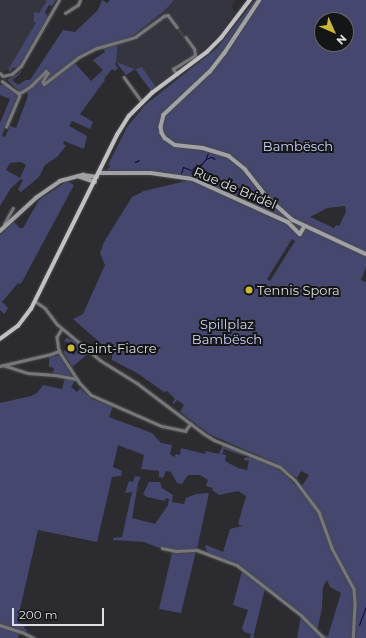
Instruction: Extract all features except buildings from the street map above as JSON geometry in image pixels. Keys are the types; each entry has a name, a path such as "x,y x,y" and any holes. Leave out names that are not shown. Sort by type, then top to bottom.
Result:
{"main road":[{"path":"0,339 13,331 23,321 35,301 123,125 142,102 213,46 250,0"},
{"path":"260,0 225,53 210,72 164,115 162,120 162,132 165,138 175,145 203,148 229,156 245,169 273,204 292,220 366,254"},
{"name":"Rue de Bridel","path":"99,173 138,172 179,176 193,179 288,222 300,234 304,226"},
{"path":"0,231 50,187 66,179 77,176 88,175 97,177"},
{"path":"77,176 94,182"}],"street":[{"path":"3,76 12,74 21,66 59,0"},
{"path":"65,13 78,5 80,0"},
{"path":"18,93 31,86 46,71 48,73 43,82 44,84 79,57 97,48 135,37 168,14 177,27"},
{"path":"177,74 173,69 192,57 195,52 186,38"},
{"path":"0,73 3,76"},
{"path":"3,76 1,81 18,93"},
{"path":"124,77 142,102"},
{"path":"6,127 19,96 18,93"},
{"path":"6,226 4,224 13,208"},
{"path":"35,301 45,308 62,329 100,360 137,383 190,424 214,440 281,468 295,480 316,506 332,548 354,590 355,605 353,638"},
{"path":"62,329 57,343 59,351 77,379 91,395 156,423 185,431 190,424"},
{"path":"2,366 59,351"},
{"path":"2,366 28,373 55,375 77,379"},
{"path":"162,548 176,551 197,550 237,565 301,615 324,638"},
{"path":"0,625 22,632 34,638"}],"shaded area":[{"path":"0,0 51,0 11,69 7,71 0,71"},
{"path":"174,0 233,0 236,1 231,7 236,12 218,36 206,48 156,87 142,67 135,69 116,62 118,42 166,9"}],"green space":[{"path":"43,0 56,0 52,6 49,5 45,12 48,17 21,65 17,69 14,67 9,72 9,68 36,23 34,22 34,12 39,13 47,1"},
{"path":"102,0 107,3 110,0 174,0 166,9 134,35 118,42 115,64 118,68 115,71 112,69 80,114 93,122 90,129 72,121 69,126 87,136 84,149 64,141 63,143 66,146 57,157 45,165 39,177 21,192 18,190 23,180 21,179 11,188 0,206 0,123 10,99 0,95 0,85 5,84 17,96 2,136 5,137 10,126 16,128 28,96 26,90 19,91 7,80 18,74 23,68 19,75 12,80 18,85 26,80 30,80 63,30 75,32 98,10","holes":["102,46 105,52 93,60 103,70 91,81 73,61","21,162 26,165 20,178 6,170 10,163"]},
{"name":"Bambësch","path":"255,0 366,0 366,267 361,280 366,282 366,638 297,638 301,616 265,589 253,638 250,638 251,634 244,632 242,628 248,610 233,605 242,571 228,562 196,551 181,613 159,609 172,553 144,542 113,540 113,538 122,537 132,492 125,493 129,481 133,482 135,476 141,477 138,483 132,518 155,524 168,505 169,499 166,498 165,501 147,497 143,494 149,482 160,482 162,488 173,495 172,502 184,504 186,498 196,494 209,493 197,549 208,553 205,547 206,545 223,552 230,529 242,526 238,524 246,496 238,491 219,495 212,490 213,488 206,486 208,480 200,475 188,475 182,484 177,483 171,472 166,471 163,478 159,477 159,471 141,469 144,455 118,445 113,467 122,471 121,476 112,477 97,542 38,530 17,622 25,625 24,629 27,629 26,632 37,638 31,638 20,632 18,638 0,638 0,626 15,631 16,628 0,624 0,403 31,396 37,393 43,385 62,389 65,378 75,381 71,387 77,392 80,388 92,399 113,406 109,417 152,433 161,443 172,445 170,454 174,457 176,454 180,455 181,448 205,454 206,451 219,454 223,445 246,454 245,456 224,449 222,454 226,455 225,461 238,468 247,470 249,461 244,460 244,458 250,457 271,465 284,473 300,489 309,475 301,471 297,478 275,463 209,434 180,412 184,405 177,400 174,404 172,403 175,399 167,391 164,392 137,373 112,360 112,353 73,319 83,314 105,265 100,253 104,242 132,197 144,191 186,181 185,177 151,172 106,170 110,166 108,165 127,127 145,105 217,48","holes":["345,206 346,212 339,226 336,225 334,228 310,217 327,208","292,239 295,241 270,281 267,279","327,580 330,587 341,593 328,636 320,634 317,631 322,608 323,587"]},
{"path":"116,62 135,69 126,75"},
{"path":"142,67 156,87 151,91 135,69"},
{"path":"67,181 74,185 22,282 20,284 18,283 2,302 8,308 4,314 0,310 0,235 14,222 20,228 23,228 39,200"},
{"path":"66,338 71,339 89,353 72,367 63,352 66,350 74,355 78,349 72,344 73,343 71,341 69,343 64,341"},
{"path":"59,355 72,376 71,377 53,373 54,368 49,367 49,357"}],"waterway":[{"path":"206,158 208,153"},
{"path":"181,173 183,167 193,171 196,170 206,159 211,157 215,159"},
{"path":"135,162 139,160"},
{"path":"359,625 366,606"}],"tunnel":[{"path":"177,27 186,38"}],"place":[{"name":"Tennis Spora","path":"249,290"},
{"name":"Saint-Fiacre","path":"71,348"}],"park label":[{"name":"Spillplaz Bambësch","path":"227,332"}]}
